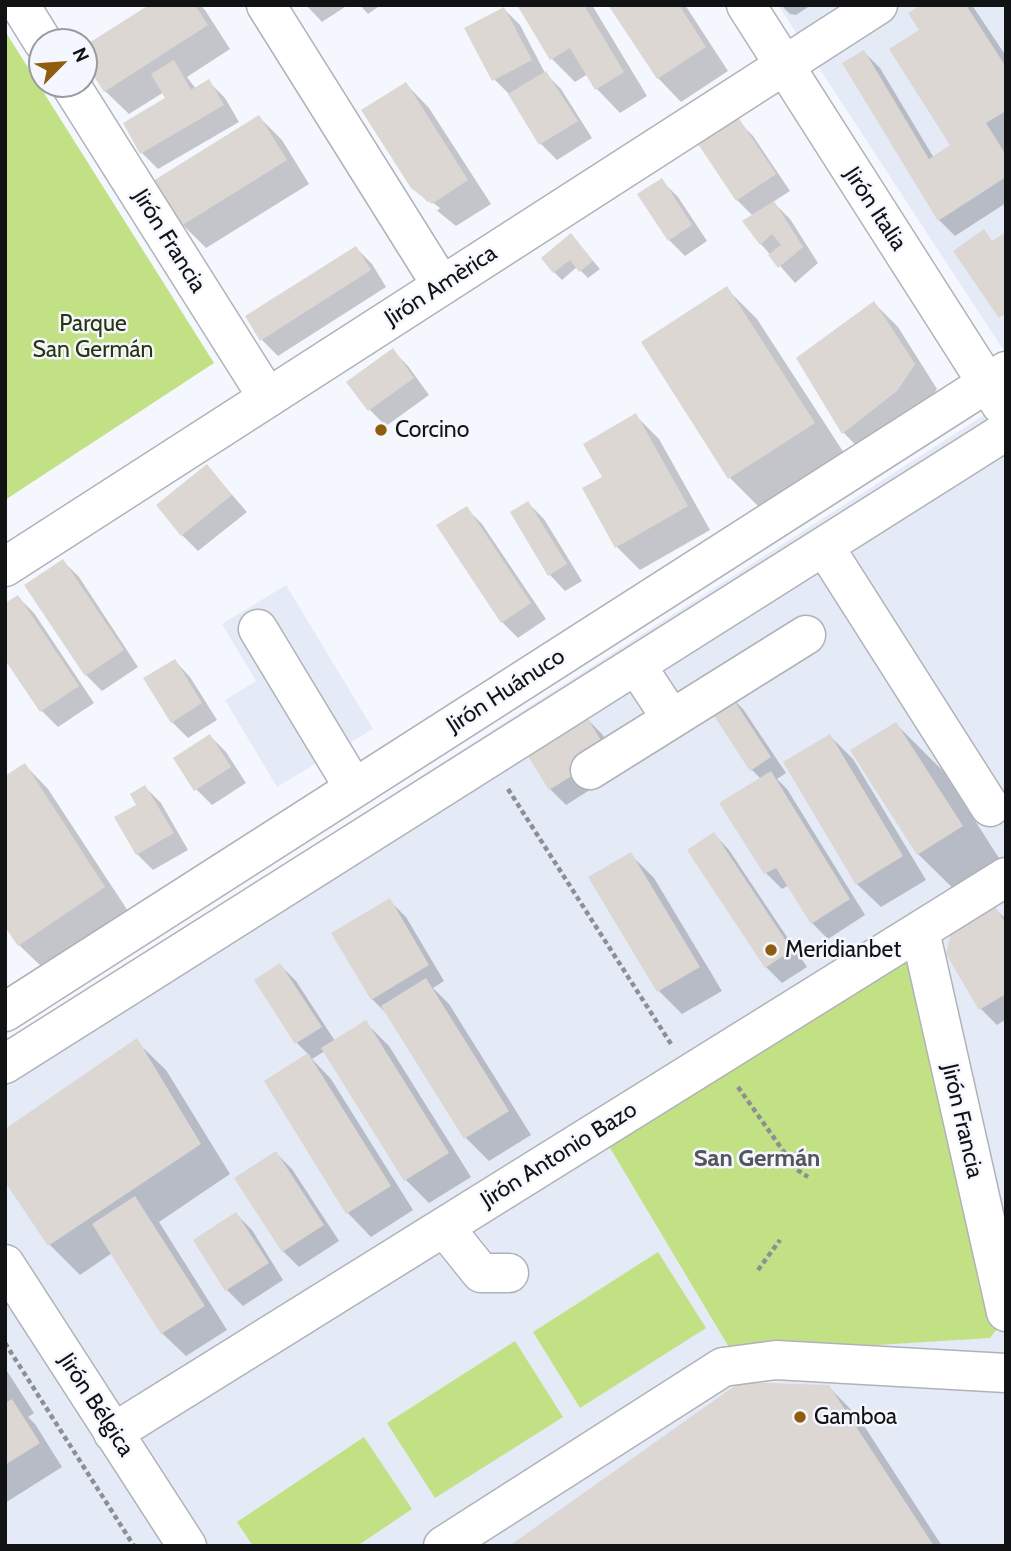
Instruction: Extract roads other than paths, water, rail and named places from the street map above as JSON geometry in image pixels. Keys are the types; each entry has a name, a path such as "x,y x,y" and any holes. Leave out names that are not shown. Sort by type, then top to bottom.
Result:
{"street":[{"path":"20,5 34,28"},
{"path":"266,5 442,286"},
{"name":"Jirón Italia","path":"746,5 783,65 999,389"},
{"name":"Jirón Amèrica","path":"5,567 874,6"},
{"name":"Jirón Francia","path":"78,98 268,398"},
{"name":"Jirón Huánuco","path":"5,1012 719,555 999,389"},
{"name":"Jirón Huánuco","path":"5,1064 1006,431"},
{"path":"824,546 990,807"},
{"path":"719,555 744,597"},
{"path":"258,629 354,788"},
{"path":"590,770 806,635"},
{"path":"636,665 671,718"},
{"name":"Jirón Antonio Bazo","path":"113,1433 1006,877"},
{"name":"Jirón Francia","path":"920,931 1006,1312"},
{"path":"444,1227 481,1273 509,1273"},
{"name":"Jirón Bélgica","path":"5,1264 187,1546"},
{"path":"443,1546 723,1367 776,1360 1006,1373"}],"place":[{"name":"Corcino","path":"381,430"},
{"name":"Meridianbet","path":"771,950"},
{"name":"Gamboa","path":"800,1417"}],"district":[{"name":"San Germán","path":"757,1159"}],"park label":[{"name":"Parque San Germán","path":"93,337"}]}
